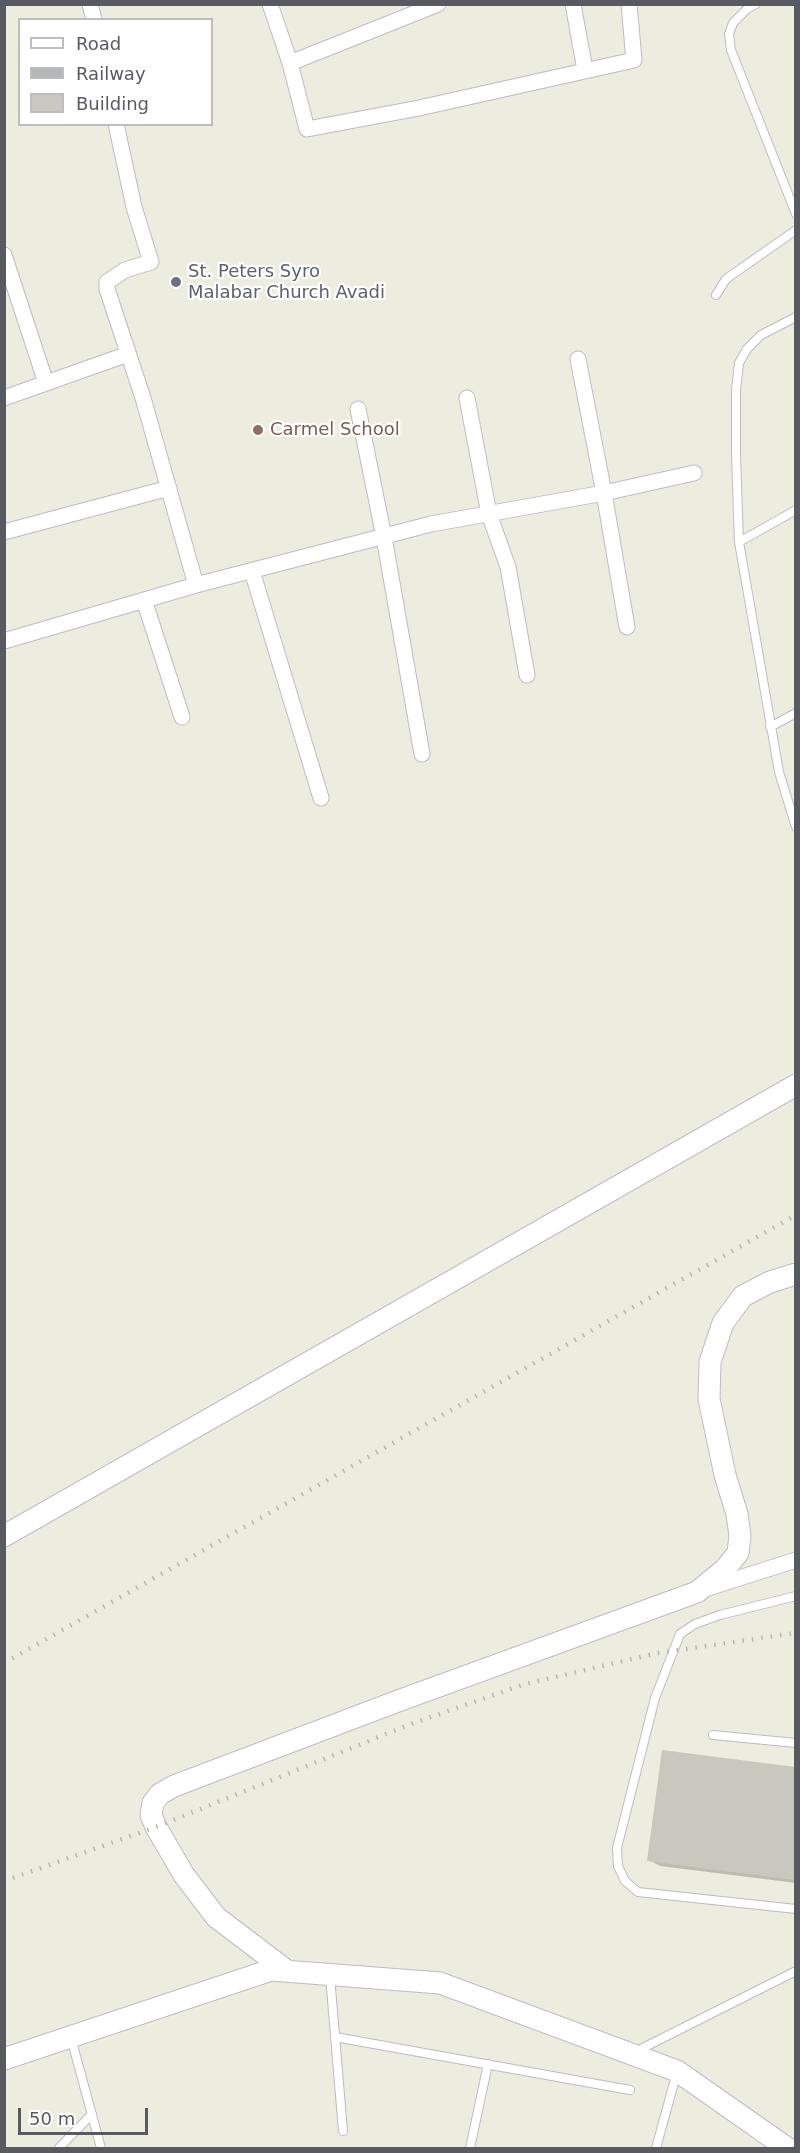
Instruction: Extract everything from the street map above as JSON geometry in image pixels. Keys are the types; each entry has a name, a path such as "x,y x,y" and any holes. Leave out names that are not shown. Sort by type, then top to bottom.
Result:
{"street":[{"path":"270,4 290,63 307,129 419,108 633,60 629,4"},
{"path":"290,63 438,4"},
{"path":"573,4 585,70"},
{"path":"116,126 134,207 152,262 125,270 106,282 107,289 169,488 196,585"},
{"path":"4,255 46,383"},
{"path":"4,398 128,354"},
{"path":"578,360 627,627"},
{"path":"467,398 489,514 508,567 526,675"},
{"path":"358,409 384,537 423,754"},
{"path":"4,641 196,585 431,524 604,493 694,473"},
{"path":"4,532 169,488"},
{"path":"252,571 321,798"},
{"path":"144,600 182,717"},
{"path":"4,1536 795,1085"},
{"path":"697,1592 725,1569 738,1553 740,1536 737,1514 725,1475 709,1399 710,1362 723,1323 743,1296 770,1282 795,1274"},
{"path":"287,1971 216,1917 184,1875 151,1815 153,1803 160,1794 174,1786 398,1701 697,1592 795,1560"},
{"path":"4,2059 271,1970 440,1983 677,2071 787,2148"}],"lane":[{"path":"756,4 747,9 733,23 729,34 731,50 793,200 795,214"},
{"path":"716,295 726,279 795,230"},
{"path":"795,317 761,335 747,350 739,363 736,390 739,542 770,727 779,772 795,826"},
{"path":"739,542 795,510"},
{"path":"770,727 795,713"},
{"path":"795,1596 720,1615 695,1624 680,1634 655,1698 617,1848 618,1866 625,1881 638,1892 795,1909"},
{"path":"713,1735 795,1743"},
{"path":"631,2054 795,1971"},
{"path":"329,1975 343,2131"},
{"path":"71,2037 101,2148"},
{"path":"335,2037 630,2090"},
{"path":"470,2148 488,2064"},
{"path":"656,2148 677,2071"},
{"path":"59,2148 92,2114"}],"building":[{"path":"662,1750 795,1767 795,1880 647,1861"}],"railway":[{"path":"4,1663 796,1215"},
{"path":"4,1881 156,1827 411,1724 525,1684 658,1653 796,1633"}],"place":[{"name":"St. Peters Syro Malabar Church Avadi","path":"176,282"},
{"name":"Carmel School","path":"258,430"}]}
